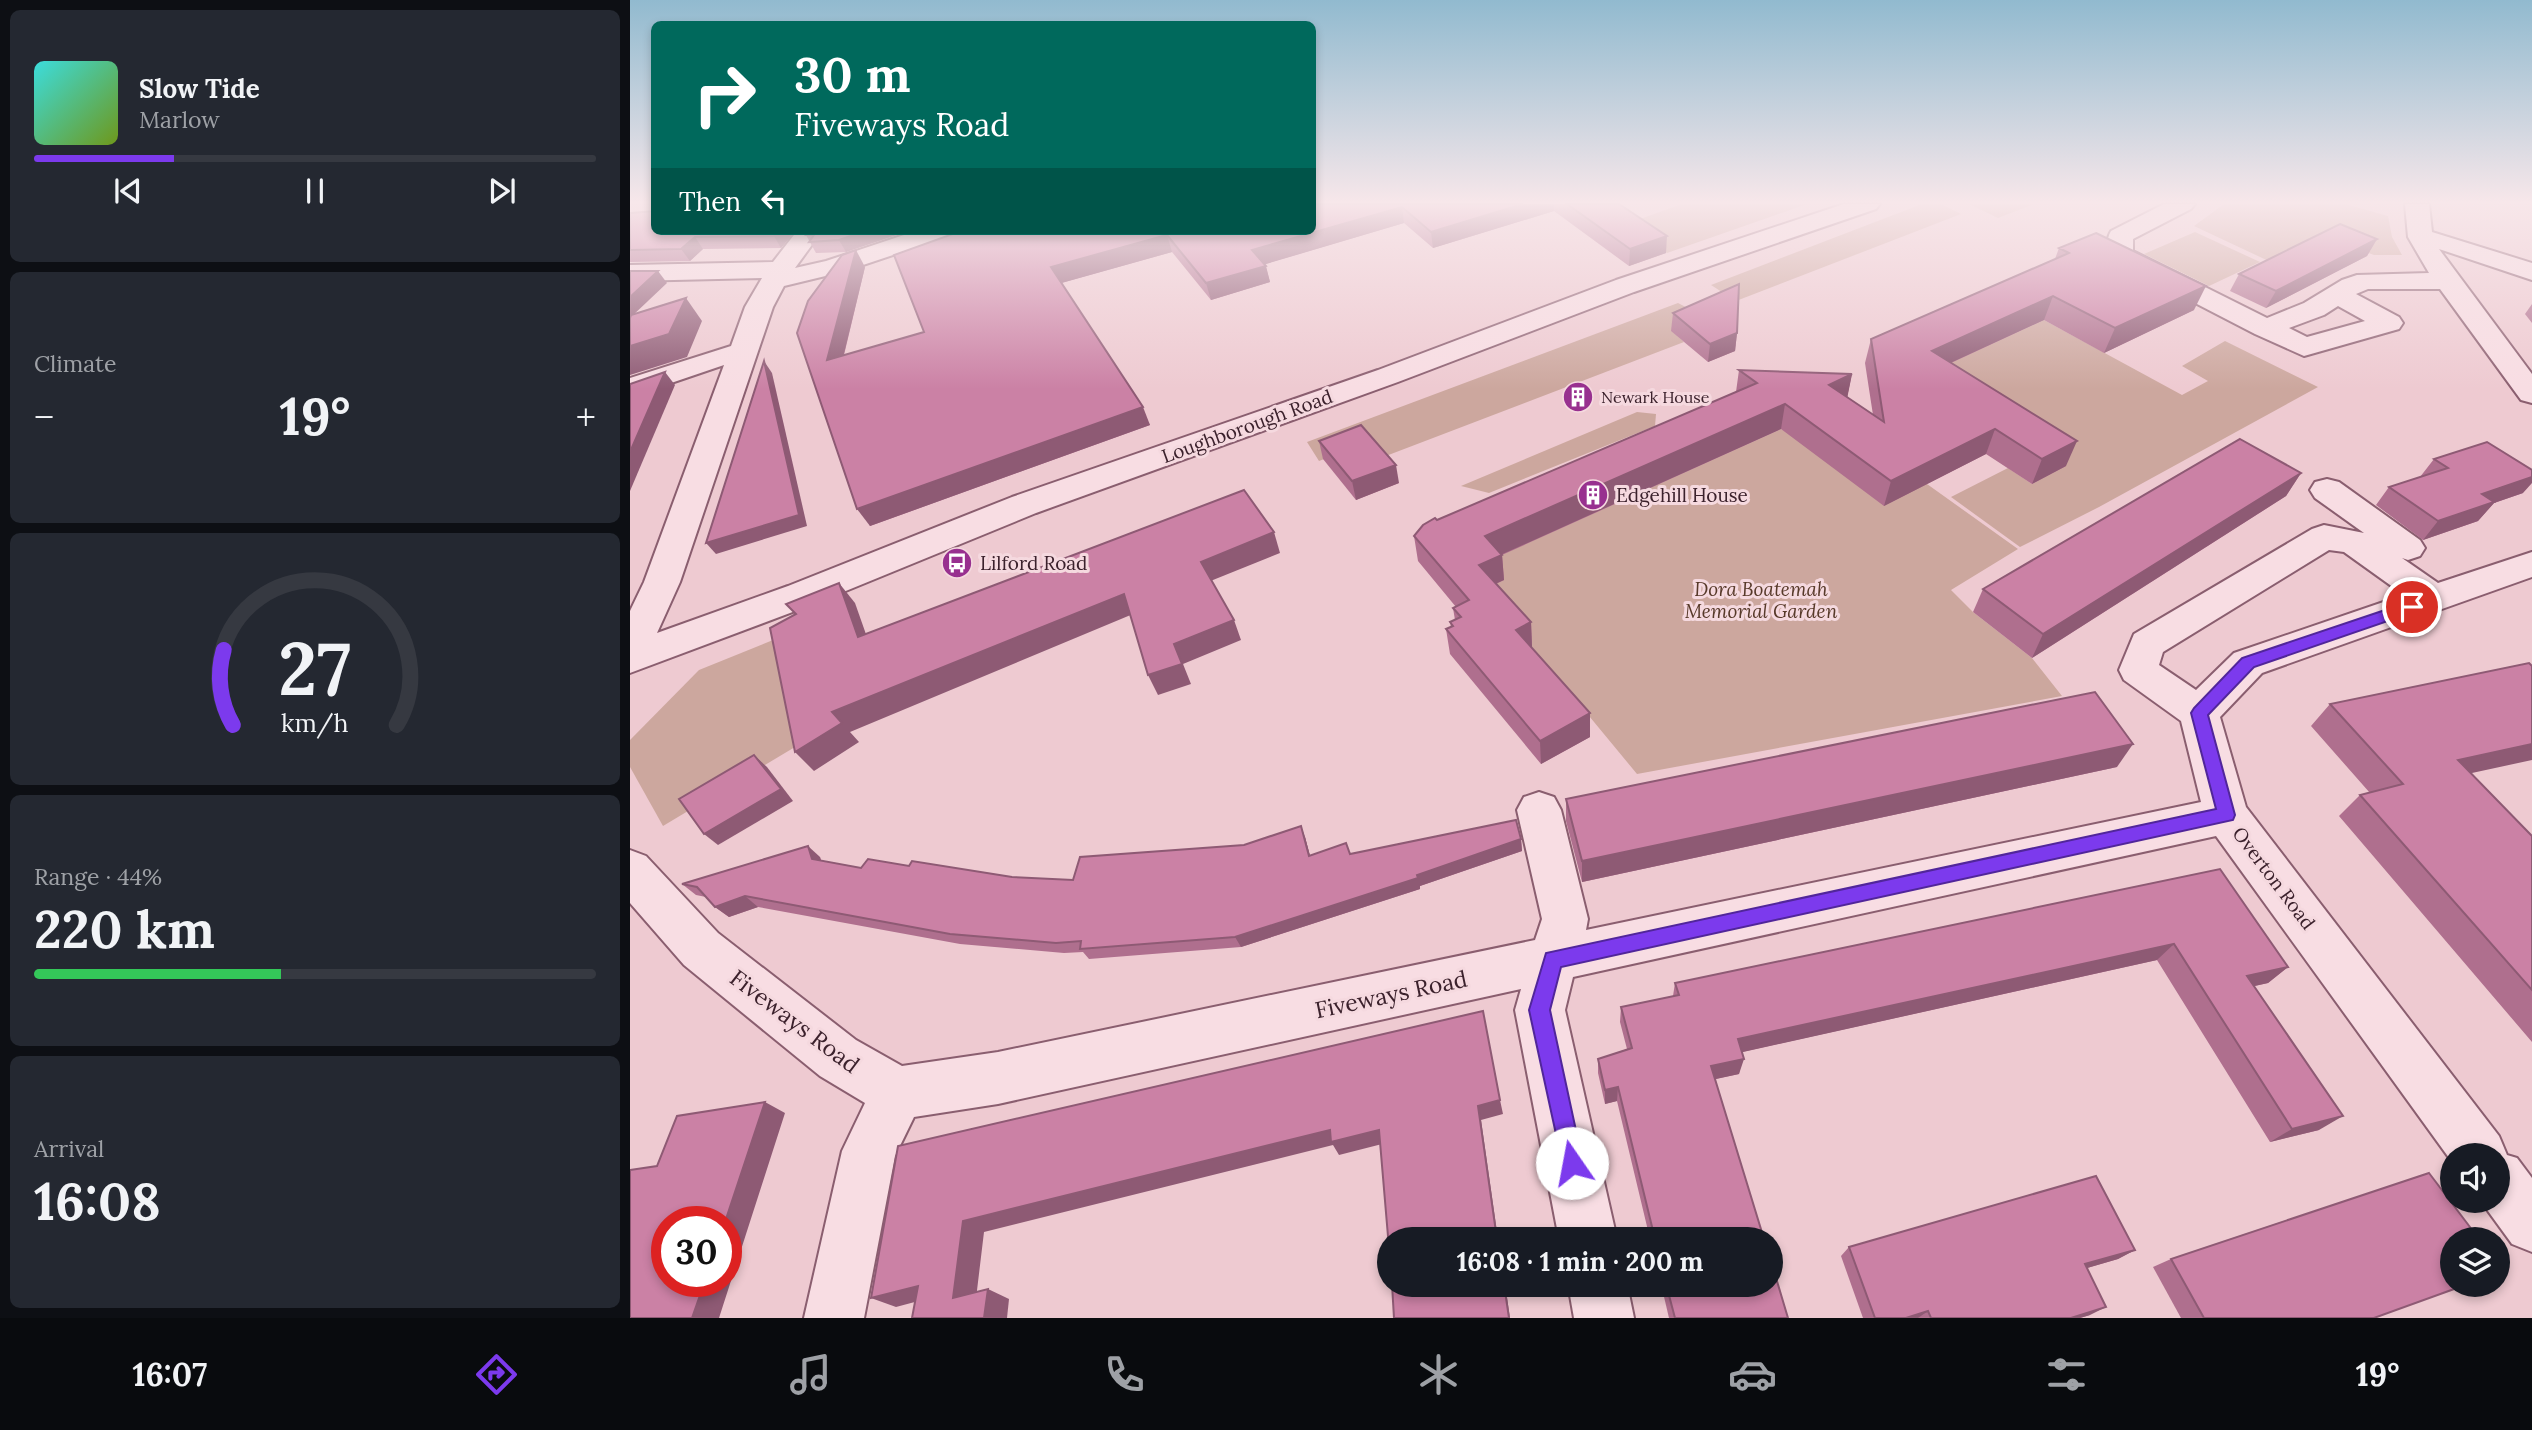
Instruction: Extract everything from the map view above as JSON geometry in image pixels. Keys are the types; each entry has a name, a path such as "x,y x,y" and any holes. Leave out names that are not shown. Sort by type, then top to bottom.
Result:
{"street":[{"path":"630,657 633,644 662,582 760,307 784,266"},
{"path":"630,273 777,275 837,266"},
{"name":"Loughborough Road","path":"630,657 802,595 1024,505 1388,376 1686,266"},
{"path":"2142,266 2304,347 2389,323 2338,295"},
{"path":"2437,266 2532,394"},
{"path":"2513,266 2532,272"},
{"path":"2265,328 2314,309 2351,286 2366,281 2447,281"},
{"path":"630,388 723,356 743,352"},
{"path":"2327,490 2449,593"},
{"path":"2449,593 2354,542 2324,537 2147,643 2138,670 2199,713 2248,663 2449,593 2532,564"},
{"name":"Overton Road","path":"2199,713 2226,815 2471,1143"},
{"path":"1539,810 1565,919 1540,1010 1585,1227"},
{"name":"Fiveways Road","path":"630,870 701,949 838,1058 898,1093 998,1078 2226,815"},
{"path":"834,1318 869,1151 898,1093"},
{"path":"2510,1195 2532,1224"},
{"path":"1600,1297 1604,1318"}],"green space":[{"path":"1762,266 1828,266 1736,301 1711,285"},
{"path":"2167,266 2253,266 2209,286"},
{"path":"1678,303 1703,316 1672,331 1684,342 1378,459 1364,444 1319,461 1307,442"},
{"path":"2044,320 2182,395 2208,381 2182,366 2225,341 2318,387 2099,507 2020,547 1951,497 2008,468 2032,484 2065,466 1924,375"},
{"path":"1637,412 1656,414 1655,426 1489,493 1461,486"},
{"name":"Dora Boatemah Memorial Garden","path":"1781,429 1927,484 2018,549 1951,590 1973,612 2032,658 2062,696 1637,774 1484,589 1487,561"},
{"path":"805,627 800,744 663,826 630,767 630,740 699,670"}],"building":[{"path":"834,266 852,266 827,360 924,332 898,266 1056,266 1051,267 1143,407 857,509 797,333 808,301"},
{"path":"1192,266 1266,266 1206,283"},
{"path":"2040,266 2163,266 2206,286 2115,328 2053,296 1932,351 2077,441 2042,459 1995,429 1891,481 1785,404 1485,536 1502,555 1479,565 1531,622 1516,630 1590,713 1540,741 1446,629 1453,626 1450,622 1461,617 1453,608 1469,600 1414,536 1423,525 1757,383 1739,370 1852,374 1829,385 1884,422 1871,339"},
{"path":"2256,266 2326,266 2276,291 2239,274"},
{"path":"630,271 658,271 630,297"},
{"path":"1739,284 1737,333 1710,344 1673,313"},
{"path":"686,298 669,334 630,346 631,315"},
{"path":"764,361 799,515 706,543"},
{"path":"665,372 630,452 630,384"},
{"path":"1361,425 1396,465 1352,481 1319,441"},
{"path":"2240,439 2301,473 2043,634 1983,589"},
{"path":"2487,442 2532,470 2532,477 2482,494 2494,502 2438,521 2389,487 2448,468 2434,459"},
{"path":"1244,490 1274,532 1201,562 1234,620 1174,644 1182,664 1148,675 1124,594 832,712 842,723 795,752 770,628 796,614 786,604 839,583 858,637"},
{"path":"2529,663 2532,666 2532,744 2458,760 2532,836 2532,990 2360,795 2403,784 2330,704"},
{"path":"2095,692 2133,744 1582,861 1566,799"},
{"path":"754,755 781,789 704,834 679,799"},
{"path":"1516,820 1521,839 1417,875 1418,878 1235,937 1080,949 1081,941 1056,943 950,934 745,896 715,907 697,887 682,884 808,846 812,859 861,868 868,859 909,866 912,861 1012,877 1073,880 1080,857 1244,845 1301,826 1309,856 1346,843 1350,854"},
{"path":"2220,869 2288,967 2247,976 2343,1116 2292,1129 2174,944 1738,1039 1744,1059 1711,1066 1760,1227 1652,1227 1618,1087 1605,1090 1598,1059 1632,1048 1621,1007 1679,995 1675,983"},
{"path":"1483,1011 1500,1100 1478,1106 1495,1227 1387,1227 1379,1130 1331,1142 1330,1130 963,1221 953,1298 988,1289 984,1318 912,1318 918,1286 871,1298 898,1146"},
{"path":"765,1102 730,1206 651,1206 651,1297 699,1297 692,1318 630,1318 630,1170 657,1166 677,1116"},
{"path":"2429,1173 2440,1188 2440,1213 2459,1213 2470,1227 2440,1227 2440,1294 2374,1318 2204,1318 2171,1259"},
{"path":"2096,1176 2135,1250 2085,1264 2106,1307 2071,1318 1931,1318 1928,1311 1906,1318 1875,1318 1849,1247"},
{"path":"1393,1297 1506,1297 1509,1318 1394,1318"},
{"path":"1669,1297 1782,1297 1788,1318 1675,1318"}],"place":[{"name":"Newark House","path":"1578,397"},
{"name":"Edgehill House","path":"1593,495"},
{"name":"Lilford Road","path":"957,563"}],"route":[{"path":"1572,1163 1540,1010 1553,959 2226,815 2199,713 2248,663 2412,607"}]}
